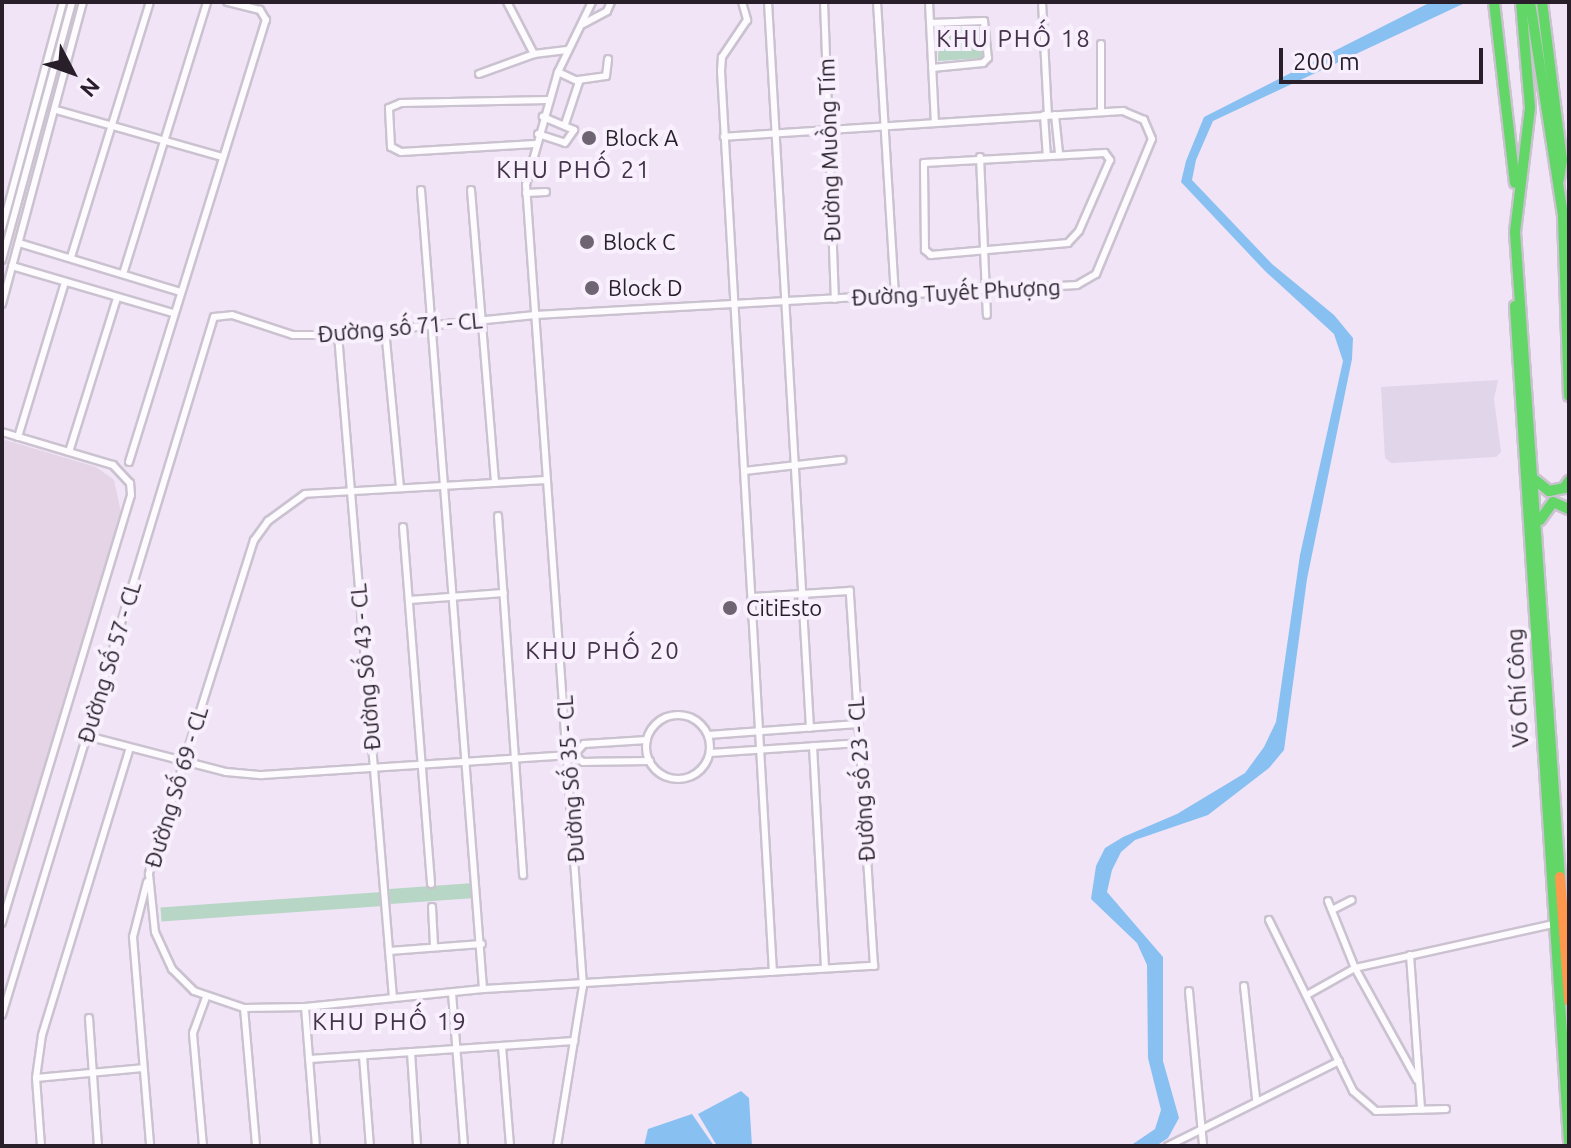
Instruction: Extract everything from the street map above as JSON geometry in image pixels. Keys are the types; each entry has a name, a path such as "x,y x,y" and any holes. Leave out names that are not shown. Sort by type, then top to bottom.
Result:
{"main road":[{"name":"Võ Chí Công","path":"1516,192 1530,108 1521,2"},
{"path":"1530,2 1569,248"},
{"path":"1539,2 1544,86"},
{"path":"1539,2 1562,160 1559,180"},
{"name":"Võ Chí Công","path":"1495,4 1516,192 1515,232 1538,524 1537,597 1553,924 1566,1052 1569,1142"},
{"path":"1563,216 1569,396"},
{"name":"Võ Chí Công","path":"1515,232 1511,243 1569,1001"},
{"path":"1535,480 1549,491 1564,488 1569,481"},
{"path":"1538,524 1553,502 1569,509"}],"street":[{"path":"2,228 63,2"},
{"path":"2,260 72,2"},
{"path":"2,304 56,110 81,2"},
{"path":"2,288 81,2"},
{"path":"71,257 150,2"},
{"path":"123,274 207,2"},
{"path":"129,462 266,20 260,10 227,2"},
{"path":"507,2 534,54"},
{"path":"583,24 592,2"},
{"path":"583,24 607,11 611,2"},
{"path":"742,2 747,20 722,57 724,137 773,972"},
{"path":"768,2 810,728"},
{"name":"Đường Muồng Tím","path":"824,2 826,129 835,299"},
{"path":"877,2 895,295"},
{"path":"929,2 935,123"},
{"path":"1042,2 1049,115 1047,154"},
{"path":"931,23 984,21 988,58 983,63 932,68"},
{"name":"Đường Số 35 - CL","path":"557,1146 583,986 572,755 546,480 526,193 535,144 548,100 567,50 583,24"},
{"path":"1101,44 1101,111"},
{"path":"479,74 534,54 567,50"},
{"path":"558,72 578,80 606,76 608,59"},
{"path":"565,124 578,80"},
{"path":"535,144 401,152 391,147 389,108 401,103 548,100"},
{"path":"56,110 222,157"},
{"name":"Đường Tuyết Phượng","path":"724,137 1101,111 1133,113 1148,124 1152,139 1096,274 1077,285 735,305"},
{"path":"1049,115 1059,154"},
{"path":"538,134 570,142 574,130 543,117"},
{"path":"1105,153 1110,160 1074,238 1068,243 928,253 922,195 924,163 1059,154 1105,153"},
{"path":"980,157 987,315"},
{"path":"421,190 482,944 483,989"},
{"path":"471,190 495,483"},
{"path":"526,193 546,192"},
{"path":"19,243 180,292"},
{"path":"12,266 173,313"},
{"path":"18,437 65,282"},
{"path":"69,452 117,298"},
{"name":"Đường số 71 - CL","path":"222,313 293,335 338,335 535,315 735,305"},
{"name":"Đường Số 57 - CL","path":"2,1015 210,322 222,313"},
{"path":"385,329 400,488"},
{"name":"Đường Số 43 - CL","path":"338,335 393,998"},
{"path":"2,432 122,472 130,483 130,503 2,923"},
{"path":"745,471 796,468 842,460"},
{"name":"Đường Số 69 - CL","path":"546,480 305,494 268,521 254,540 149,874 155,932 182,981 206,998 244,1008 305,1007 483,989 583,986 874,966"},
{"path":"498,516 523,875"},
{"path":"403,527 431,884"},
{"name":"Đường số 23 - CL","path":"804,593 850,591 874,966"},
{"path":"409,600 504,593"},
{"path":"752,597 804,593"},
{"path":"676,715 696,720 708,735 710,753 705,765 687,778 665,776 650,761 647,740 658,722 676,715"},
{"path":"708,735 858,724"},
{"path":"87,736 129,750 262,775 374,771 572,755 583,762 650,761"},
{"path":"572,755 584,744 647,740"},
{"path":"710,753 859,743"},
{"path":"813,746 825,968"},
{"path":"41,1146 36,1078 45,1023 129,750"},
{"path":"149,874 133,937 150,1146"},
{"path":"1332,910 1352,900"},
{"path":"1328,901 1355,968 1417,1080"},
{"path":"432,907 434,946"},
{"path":"1269,920 1353,1091 1376,1111 1446,1109"},
{"path":"1307,995 1355,968 1553,924"},
{"path":"389,951 482,944"},
{"path":"1410,955 1421,1110"},
{"path":"1244,986 1256,1099"},
{"path":"1189,991 1203,1146"},
{"path":"452,993 464,1146"},
{"path":"203,1146 193,1033 206,998"},
{"path":"305,1007 316,1146"},
{"path":"244,1008 256,1146"},
{"path":"89,1018 98,1146"},
{"path":"309,1059 574,1041"},
{"path":"502,1046 510,1146"},
{"path":"411,1052 417,1146"},
{"path":"363,1056 370,1146"},
{"path":"1168,1146 1256,1099 1339,1061"},
{"path":"36,1078 143,1068"}],"shaded area":[{"path":"1498,380 1494,399 1501,452 1496,457 1391,463 1385,458 1381,387"},
{"path":"2,439 96,467 114,480 122,517 2,910"}],"green space":[{"path":"978,25 983,28 984,58 938,61 939,27"},
{"path":"474,883 475,898 390,904 389,889"},
{"path":"382,892 383,906 162,921 161,907"}],"water":[{"path":"1431,2 1467,2 1213,121 1196,160 1192,180 1272,264 1334,315 1353,338 1352,359 1307,579 1284,750 1269,768 1208,815 1135,840 1121,852 1112,870 1107,892 1163,957 1163,1061 1179,1118 1168,1138 1156,1146 1130,1146 1155,1129 1161,1110 1148,1058 1147,965 1137,943 1091,899 1096,866 1105,848 1177,814 1245,773 1264,747 1276,722 1300,555 1343,361 1334,334 1265,271 1181,182 1186,161 1204,117"},
{"path":"741,1091 749,1098 752,1146 717,1146 698,1114"},
{"path":"692,1114 714,1146 644,1146 648,1129"}],"traffic: fast":[{"path":"1494,2 1515,183"},
{"path":"1521,2 1530,108 1515,232 1560,877"},
{"path":"1530,2 1563,216 1569,396"},
{"path":"1542,2 1562,160 1559,180"},
{"path":"1515,306 1569,1142"},
{"path":"1535,480 1549,491 1564,488 1569,481"},
{"path":"1540,520 1553,502 1569,509"}],"traffic: slow":[{"path":"1560,877 1569,1001"}],"place":[{"name":"Block A","path":"589,138"},
{"name":"Block C","path":"587,242"},
{"name":"Block D","path":"592,288"},
{"name":"CitiEsto","path":"730,608"}],"district":[{"name":"KHU PHỐ 18","path":"1014,39"},
{"name":"KHU PHỐ 21","path":"574,170"},
{"name":"KHU PHỐ 20","path":"603,651"},
{"name":"KHU PHỐ 19","path":"390,1022"}]}
